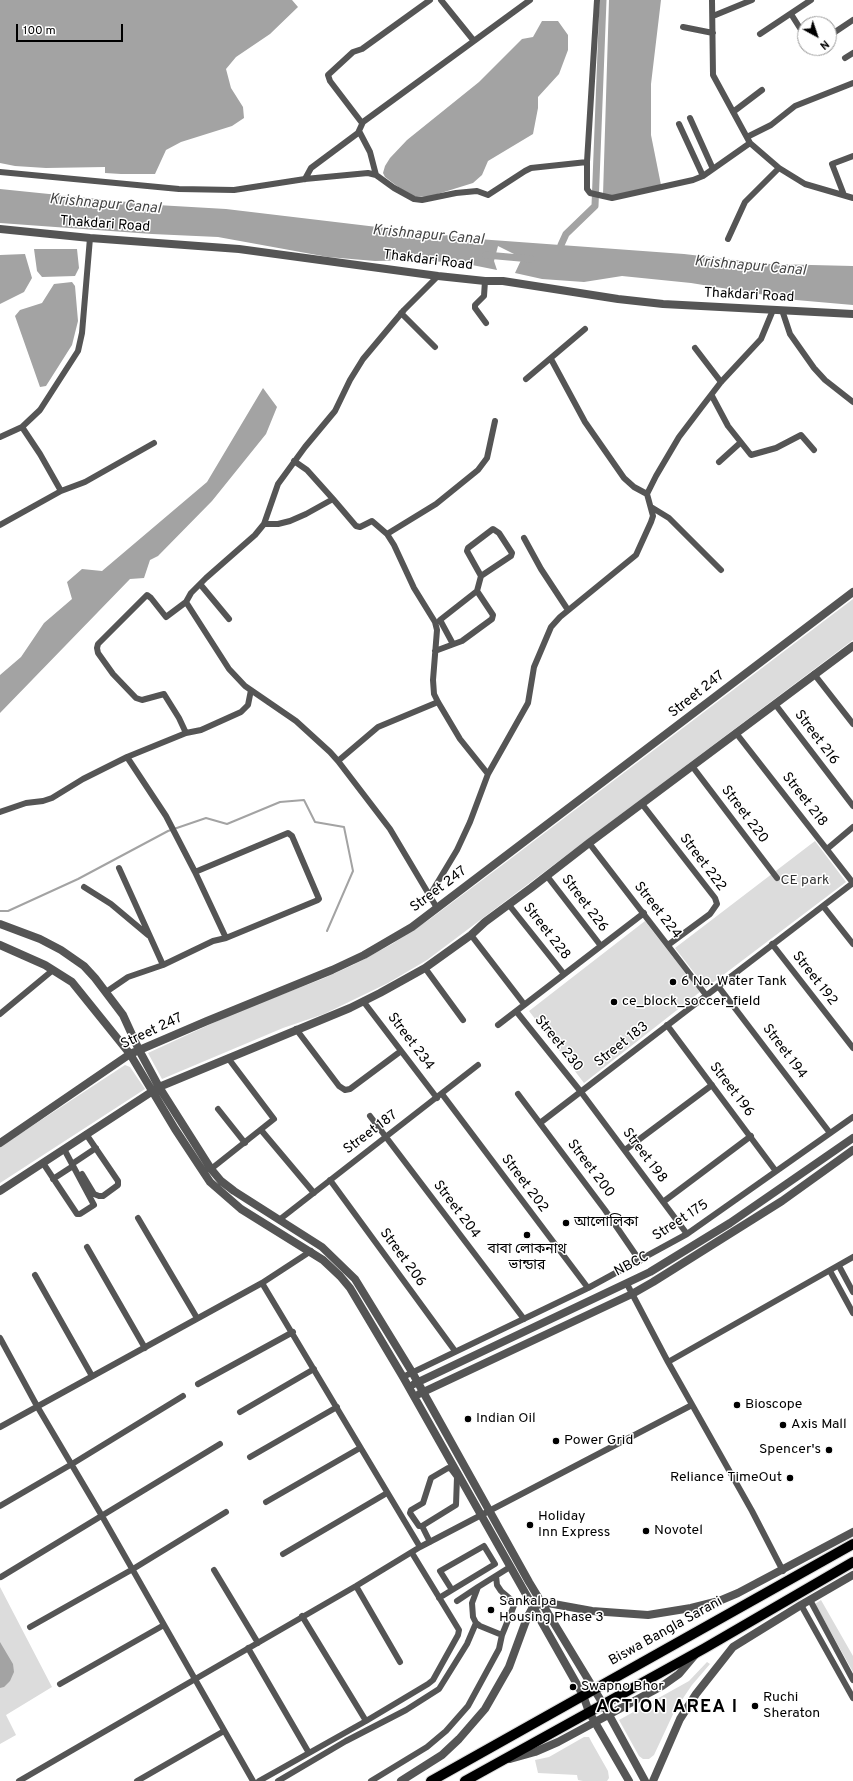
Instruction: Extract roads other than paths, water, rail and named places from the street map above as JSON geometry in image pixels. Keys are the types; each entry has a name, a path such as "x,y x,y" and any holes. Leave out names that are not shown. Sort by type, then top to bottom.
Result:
{"main road":[{"name":"Biswa Bangla Sarani","path":"431,1781 853,1544"},
{"path":"465,1781 698,1651 853,1562"}],"street":[{"path":"362,123 330,81 328,75 353,52 362,49 430,0"},
{"path":"441,0 474,41"},
{"path":"305,179 311,168 359,131 362,123 530,0"},
{"path":"597,0 587,162 587,189 590,194 612,198 694,180 704,176 748,140 771,125 795,106 853,83"},
{"path":"712,0 712,75 748,140 779,168 805,184 853,198"},
{"path":"713,16 752,0"},
{"path":"760,34 811,0"},
{"path":"791,14 797,23"},
{"path":"837,31 853,20"},
{"path":"683,27 713,32"},
{"path":"845,58 853,53"},
{"path":"733,112 762,90"},
{"path":"690,118 712,169"},
{"path":"679,124 704,176"},
{"path":"359,131 370,152 376,175"},
{"path":"844,195 832,164 853,156"},
{"path":"0,172 190,189 234,190 305,179 368,173 376,175 394,188 414,199 422,200 456,193 477,191 488,196 525,171 532,168 587,162"},
{"path":"728,239 745,202 779,168"},
{"name":"Thakdari Road","path":"0,229 90,238 239,249 438,276 485,281 503,281 618,299 663,304 853,314"},
{"path":"0,437 22,427 40,410 78,351 82,333 90,238"},
{"path":"186,733 179,718 164,694 142,700 136,698 113,674 98,653 98,644 147,595 166,617 186,602 200,584 220,564 255,535 264,524 278,484 294,461 335,411 350,380 363,359 401,313 438,276"},
{"path":"485,281 484,296 475,305 475,308 486,323"},
{"path":"647,494 679,437 712,396 721,382 761,339 773,310"},
{"path":"782,310 790,334 814,368 825,380 853,402"},
{"path":"401,313 436,347"},
{"path":"526,379 585,330"},
{"path":"695,348 721,382"},
{"path":"430,895 457,850 470,822 488,774 528,703 534,667 551,627 568,610 636,555 651,522 651,507 647,494 634,487 624,478 585,422 551,359"},
{"path":"712,396 722,417 748,453 754,455 776,448 801,435 814,450"},
{"path":"387,534 436,504 478,470 487,458 495,421"},
{"path":"22,427 40,454 61,491"},
{"path":"0,525 61,491 84,482 154,443"},
{"path":"719,462 740,443"},
{"path":"294,461 307,470 356,526 360,527 372,521 387,534 394,545 414,588 435,622 437,630 434,651 434,694 460,739 488,774"},
{"path":"264,524 278,524 290,521 306,514 332,499"},
{"path":"651,507 669,518 721,570"},
{"path":"453,644 440,620 477,590 481,576 511,556 512,553 499,533 493,529 468,548 467,551 481,576"},
{"path":"524,538 541,570 568,610"},
{"path":"200,584 229,619"},
{"path":"434,651 462,640 483,627 494,616 477,590"},
{"name":"Street 247","path":"0,1142 130,1054 358,958 412,927 851,595"},
{"path":"186,602 229,669 251,690 296,721 338,761 390,829 437,908"},
{"path":"0,1191 155,1089 363,1001 425,968 471,935 485,922 547,876 589,842 853,646"},
{"path":"814,674 853,724"},
{"path":"0,812 26,803 44,801 52,798 83,779 127,756 186,733 201,730 241,712 248,705 251,690"},
{"path":"338,761 378,727 438,702"},
{"name":"Street 216","path":"775,704 853,806"},
{"name":"Street 218","path":"736,733 853,883"},
{"path":"127,756 174,829 196,872 226,938"},
{"name":"Street 220","path":"692,766 776,878"},
{"name":"Street 222","path":"642,804 715,898 717,904 710,914 668,945"},
{"path":"827,849 853,827"},
{"path":"106,992 128,977 163,965 213,941 226,938 318,900 319,897 290,834 285,834 196,872"},
{"name":"Street 224","path":"589,842 706,995"},
{"path":"119,868 163,965"},
{"name":"Street 226","path":"547,876 601,946"},
{"name":"Street 183","path":"540,1124 853,883"},
{"path":"84,887 111,904 149,935"},
{"name":"Street 228","path":"509,905 564,974"},
{"path":"823,906 853,944"},
{"path":"498,1025 644,913"},
{"path":"0,924 40,939 61,950 84,966 123,1015 155,1089 203,1175 216,1189 241,1209 311,1251 340,1276 358,1299 583,1695 589,1712 628,1781"},
{"name":"Street 230","path":"471,935 524,1004"},
{"name":"Street 192","path":"772,944 853,1048"},
{"path":"0,945 53,970 72,982 130,1054 211,1169 222,1181 234,1191 322,1247 355,1279 418,1382 542,1603 603,1704 644,1781"},
{"path":"425,968 462,1020"},
{"path":"0,1014 53,970"},
{"name":"Street 194","path":"718,986 830,1133"},
{"name":"Street 234","path":"363,1001 401,1051 439,1096"},
{"name":"Street 230","path":"516,1011 581,1092"},
{"name":"Street 196","path":"667,1025 775,1170"},
{"path":"296,1029 339,1086 345,1090 350,1089 401,1051"},
{"path":"211,1169 274,1119 228,1058"},
{"name":"Street 187","path":"279,1220 478,1065"},
{"path":"625,1150 712,1084"},
{"name":"Street 198","path":"581,1092 687,1234"},
{"name":"Street 200","path":"518,1094 605,1210 640,1260"},
{"name":"Street 202","path":"439,1096 588,1288"},
{"path":"218,1109 245,1143"},
{"name":"Street 204","path":"370,1116 524,1319"},
{"name":"Street 175","path":"403,1377 588,1288 687,1234 775,1170 853,1117"},
{"path":"261,1130 314,1193"},
{"path":"74,1164 94,1194 103,1196 118,1185 118,1181 86,1134"},
{"path":"663,1202 751,1136"},
{"name":"NBCC","path":"408,1387 650,1272 730,1223 853,1138"},
{"path":"43,1163 77,1214 80,1214 90,1208 94,1205 94,1202 65,1148"},
{"path":"53,1179 96,1148"},
{"path":"413,1397 632,1294 782,1201 853,1150"},
{"name":"Street 206","path":"330,1180 455,1351"},
{"path":"138,1218 197,1318"},
{"path":"86,1247 145,1348"},
{"path":"0,1427 262,1283 311,1251"},
{"path":"668,1362 853,1258"},
{"path":"838,1266 853,1292"},
{"path":"830,1271 853,1313"},
{"path":"35,1275 92,1376"},
{"path":"262,1283 293,1332 360,1448 420,1547"},
{"path":"627,1284 668,1362 752,1511 783,1571"},
{"path":"198,1384 293,1332"},
{"path":"0,1338 37,1406 133,1569 253,1781"},
{"path":"240,1412 314,1368"},
{"path":"0,1506 183,1396"},
{"path":"19,1781 194,1678 356,1586 420,1547 692,1405"},
{"path":"250,1457 336,1407"},
{"path":"2,1577 220,1444"},
{"path":"266,1502 360,1448"},
{"path":"422,1526 456,1506 457,1477 451,1469 448,1468 431,1478 423,1503 411,1510 410,1513 419,1526 422,1526 430,1542"},
{"path":"283,1554 387,1493"},
{"path":"30,1627 133,1569 226,1512"},
{"path":"401,1781 423,1769 446,1751 459,1739 485,1709 509,1667 527,1618 533,1608 542,1603 616,1614 662,1614 691,1608 719,1601 738,1593 783,1571 853,1532"},
{"path":"486,1549 496,1543"},
{"path":"439,1598 495,1564 484,1546 440,1571 452,1590"},
{"path":"259,1781 366,1721 428,1684 432,1680 458,1635 458,1630 412,1553"},
{"path":"493,1560 503,1554"},
{"path":"457,1601 510,1567"},
{"path":"214,1570 258,1642"},
{"path":"371,1781 427,1747 446,1730 468,1706 500,1649 502,1635 515,1603 497,1585 496,1576"},
{"path":"653,1781 680,1719 696,1694 733,1647 801,1605 853,1576"},
{"path":"356,1586 400,1662"},
{"path":"478,1587 472,1603 473,1617 476,1623 480,1626 502,1635"},
{"path":"810,1600 853,1680"},
{"path":"801,1605 853,1698"},
{"path":"302,1616 366,1721"},
{"path":"278,1781 346,1741 406,1710 439,1689 467,1644 476,1623"},
{"path":"60,1684 164,1625"},
{"path":"248,1648 309,1752"},
{"path":"500,1762 535,1752 595,1722 670,1681 679,1674 698,1651"},
{"path":"138,1781 224,1731"}],"water":[{"path":"0,0 292,0 298,7 270,34 236,57 226,69 231,88 243,107 244,118 232,126 181,142 166,150 155,174 121,174 105,173 105,167 46,168 15,166 0,163"},
{"path":"609,0 661,0 651,84 651,135 661,185 612,197 603,195"},
{"path":"542,21 558,21 568,35 568,50 559,74 538,97 538,108 533,134 488,161 482,175 473,183 428,197 410,196 385,177 383,173 385,166 390,158 407,140 479,82 522,39 533,37"},
{"path":"0,189 157,205 226,209 478,239 684,254 770,264 853,266 853,305 796,300 691,283 622,276 584,282 542,279 515,273 522,258 498,246 494,261 497,270 472,265 424,260 375,261 328,257 218,237 152,234 0,223"},
{"path":"34,249 77,249 79,268 75,276 42,277 37,271"},
{"path":"25,254 32,278 24,292 0,304 0,255"},
{"path":"72,282 75,286 78,321 72,345 46,386 40,387 15,316 20,310 42,303 54,284"},
{"path":"263,388 277,407 266,434 212,501 158,556 150,560 144,578 130,579 0,713 0,675 21,657 44,623 72,599 67,582 82,569 102,571 207,482"},
{"path":"0,1642 13,1664 14,1672 10,1681 4,1687 0,1688"}],"waterway":[{"path":"561,245 566,234 595,206 603,0"},
{"name":"Krishnapur Canal","path":"486,255 531,259"},
{"path":"0,911 8,911 78,879 168,831 206,818 227,824 280,802 304,800 315,822 344,827 353,871 327,931"}],"place":[{"name":"6 No. Water Tank","path":"673,982"},
{"name":"ce_block_soccer_field","path":"614,1002"},
{"name":"আলোলিকা","path":"566,1223"},
{"name":"বাবা লোকনাথ ভান্ডার","path":"527,1235"},
{"name":"Bioscope","path":"737,1405"},
{"name":"Indian Oil","path":"468,1419"},
{"name":"Axis Mall","path":"783,1425"},
{"name":"Power Grid","path":"556,1441"},
{"name":"Spencer's","path":"829,1450"},
{"name":"Reliance TimeOut","path":"790,1478"},
{"name":"Holiday Inn Express","path":"530,1525"},
{"name":"Novotel","path":"646,1531"},
{"name":"Sankalpa Housing Phase 3","path":"491,1610"},
{"name":"Swapno Bhor","path":"573,1687"},
{"name":"Ruchi Sheraton","path":"755,1706"}],"district":[{"name":"ACTION AREA I","path":"667,1708"}],"park label":[{"name":"CE park","path":"805,881"}]}
